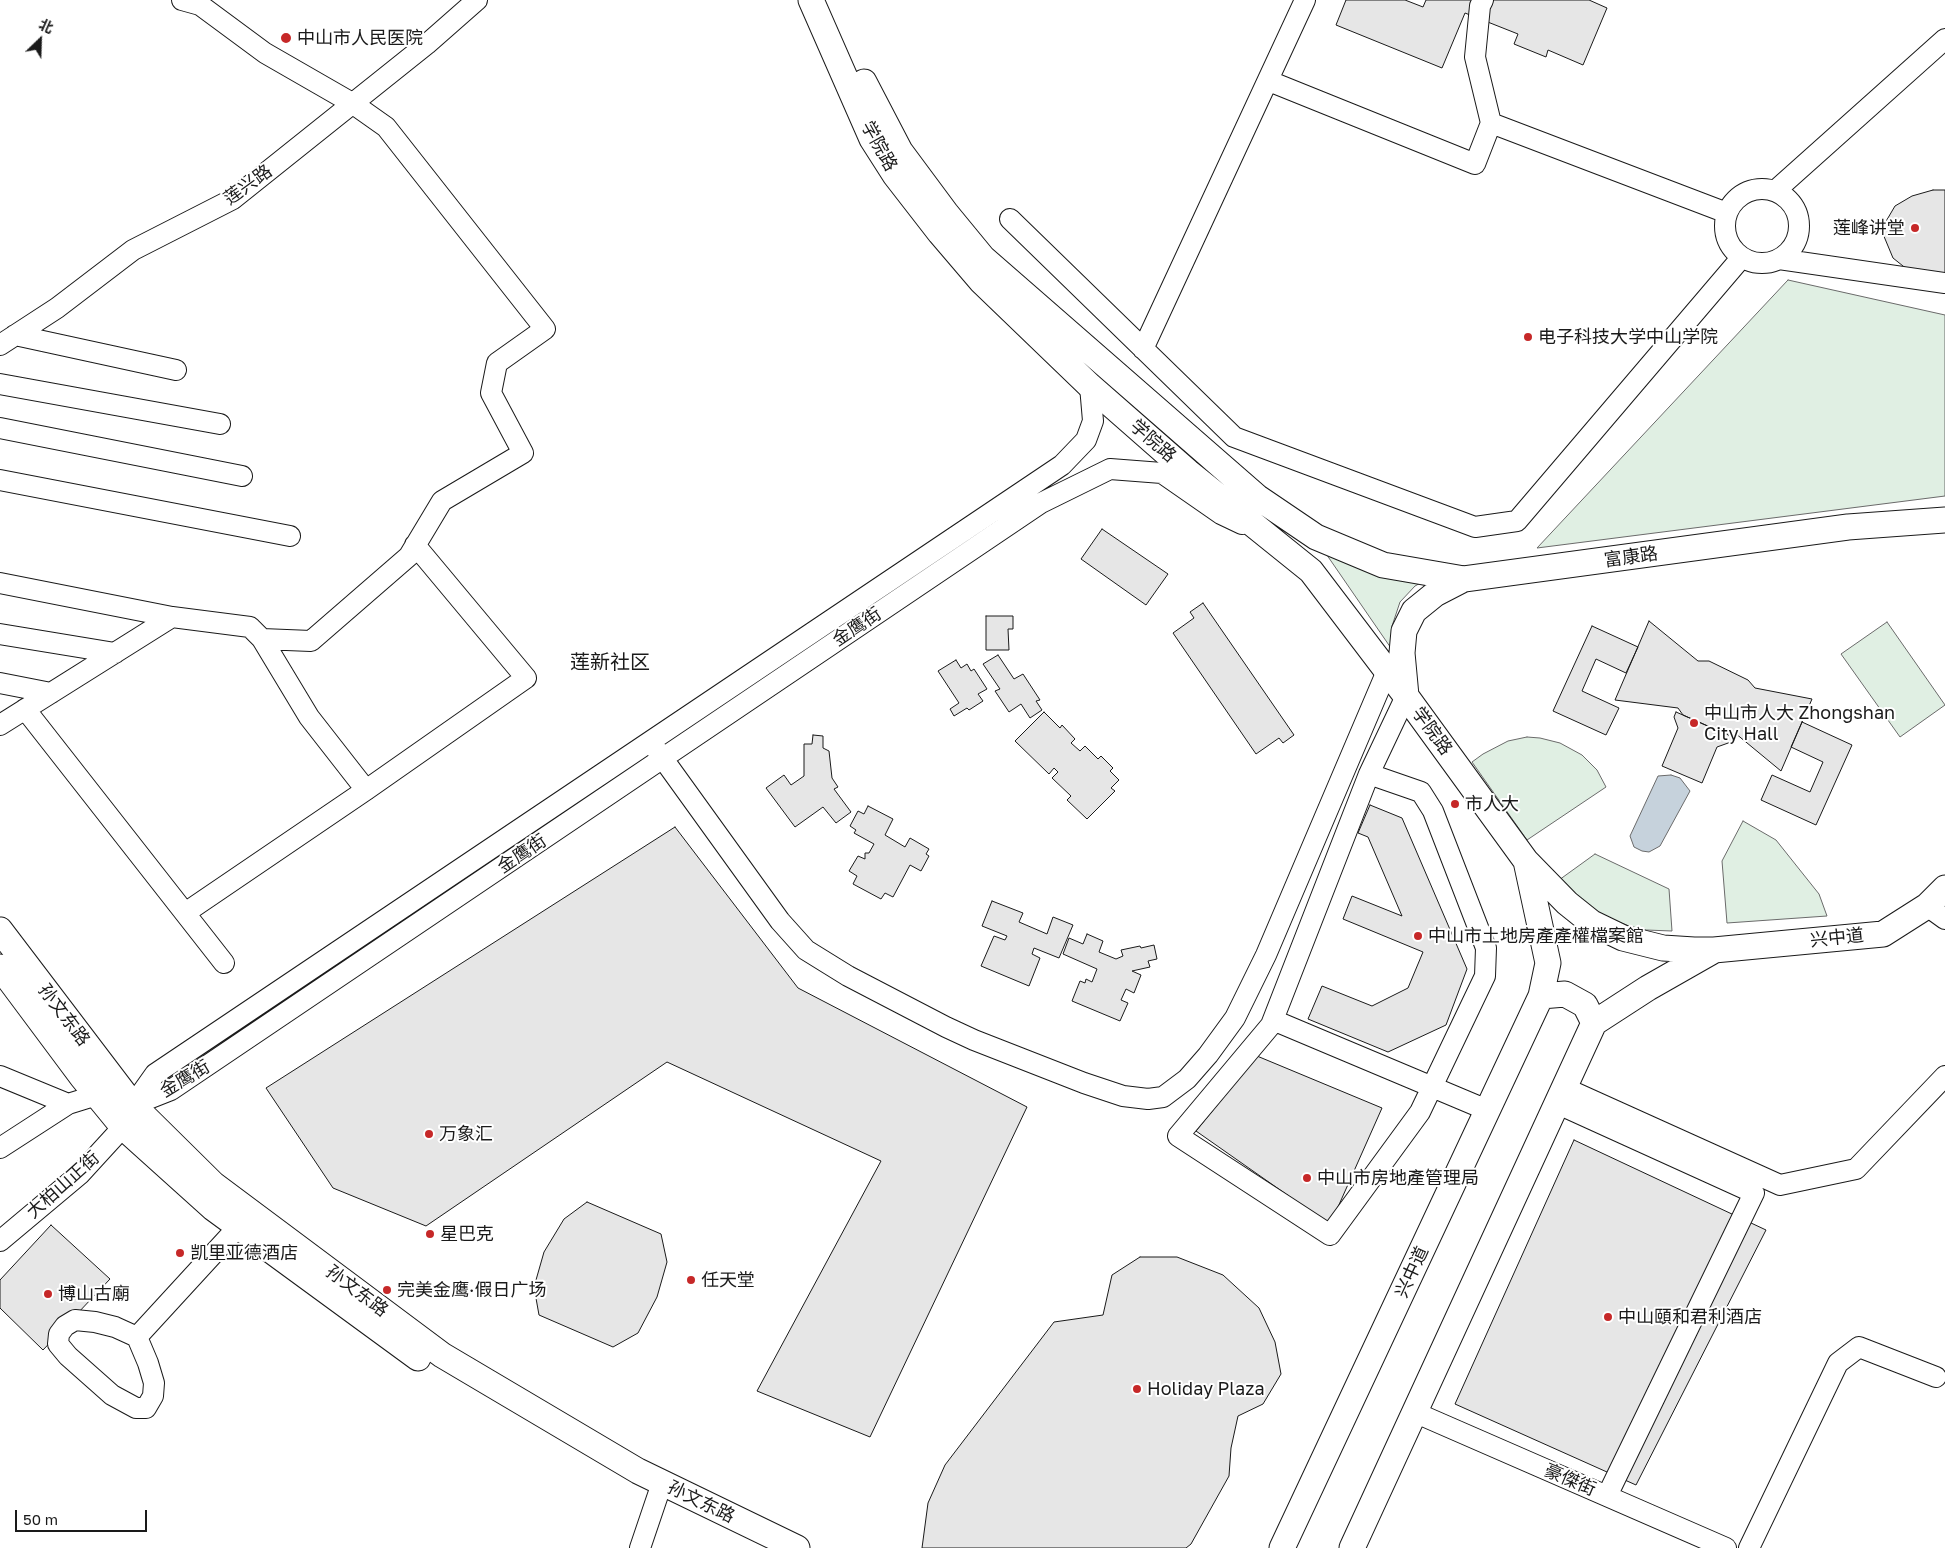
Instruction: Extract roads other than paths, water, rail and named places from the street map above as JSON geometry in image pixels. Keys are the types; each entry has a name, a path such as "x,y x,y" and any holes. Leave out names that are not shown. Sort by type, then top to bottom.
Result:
{"main road":[{"name":"学院路","path":"812,0 872,139 895,175 940,233 981,280 1090,386 1188,472 1312,571 1526,861 1567,903 1592,923 1608,931 1623,938 1663,948 1714,950"},
{"name":"学院路","path":"827,0 849,54 900,150 946,213 984,258 1257,497 1316,537 1383,565 1464,579"},
{"name":"富康路","path":"1406,696 1402,653 1404,631 1414,612 1435,594 1464,579 1848,527 1945,520"},
{"name":"兴中道","path":"1282,1548 1541,996 1548,963 1526,861"},
{"name":"兴中道","path":"1714,950 1882,934 1936,912 1945,888"},
{"name":"孙文东路","path":"0,930 128,1116 213,1208 436,1371 660,1490 797,1548"},
{"path":"1352,1548 1594,1023 1648,988 1714,950"},
{"name":"孙文东路","path":"0,967 97,1095 128,1116 213,1184 442,1355 608,1454 660,1490 686,1513 762,1548"},
{"path":"1541,996 1565,994 1585,1005 1594,1023"}],"street":[{"path":"182,0 200,5 265,53 352,103 386,127 545,329 497,363 491,393 523,453 442,501 409,556 311,641 262,639"},
{"name":"莲兴路","path":"8,340 56,308 134,250 233,199 428,44 477,0"},
{"path":"1143,350 1305,0"},
{"path":"1269,81 1475,164 1491,123 1474,57 1480,6 1483,0"},
{"path":"1776,191 1945,39"},
{"path":"1491,123 1727,212"},
{"path":"1779,260 1789,252 1796,241 1799,229 1798,216 1786,197 1776,191 1752,190 1733,202 1727,212 1725,225 1727,238 1733,249 1742,257 1754,262 1766,263 1779,260 1945,283"},
{"path":"1010,219 1234,437 1475,527 1517,521 1742,257"},
{"path":"8,340 176,370"},
{"path":"0,384 220,424"},
{"name":"金鹰街","path":"128,1116 155,1074 1062,465 1086,440 1093,421 1090,386"},
{"path":"0,428 242,476"},
{"name":"金鹰街","path":"128,1116 171,1090 1041,503 1110,469 1162,473 1221,514 1264,534"},
{"path":"0,480 290,536"},
{"path":"185,913 526,678 415,545"},
{"path":"0,583 172,617 250,627 262,639 309,717 366,790"},
{"path":"0,725 172,617"},
{"path":"0,634 115,653"},
{"path":"651,741 662,759 780,920 806,950 824,963 906,1007 974,1040 1084,1084 1123,1096 1148,1099 1163,1097 1187,1079 1222,1038 1242,1005 1266,955 1387,671"},
{"path":"0,682 51,693"},
{"path":"1369,774 1420,792 1433,811 1486,948 1485,976 1420,1112 1330,1235 1178,1136 1271,1025 1369,774 1406,696"},
{"path":"25,709 224,963"},
{"path":"1273,1020 1487,1110"},
{"path":"0,1076 68,1104"},
{"path":"1561,1096 1780,1185 1856,1169 1945,1076"},
{"path":"0,1148 68,1104 97,1095"},
{"path":"1561,1096 1754,1193 1607,1496"},
{"name":"大柏山正街","path":"0,1241 80,1174 128,1116"},
{"path":"137,1337 238,1227"},
{"path":"75,1320 95,1322 114,1327 137,1337 148,1362 154,1383 154,1396 146,1408 136,1408 112,1395 68,1356 58,1344 59,1334 65,1326 75,1320"},
{"path":"1749,1548 1838,1363 1859,1347 1936,1378"},
{"name":"豪傑街","path":"1414,1412 1726,1548"},
{"path":"640,1548 660,1490"}],"place":[{"name":"中山市人民医院","path":"286,38"},
{"name":"莲峰讲堂","path":"1915,228"},
{"name":"电子科技大学中山学院","path":"1528,337"},
{"name":"中山市人大 Zhongshan City Hall","path":"1694,723"},
{"name":"市人大","path":"1455,804"},
{"name":"中山市土地房產產權檔案館","path":"1418,936"},
{"name":"万象汇","path":"429,1134"},
{"name":"中山市房地產管理局","path":"1307,1178"},
{"name":"星巴克","path":"430,1234"},
{"name":"凯里亚德酒店","path":"180,1253"},
{"name":"任天堂","path":"691,1280"},
{"name":"完美金鹰·假日广场","path":"387,1290"},
{"name":"博山古廟","path":"48,1294"},
{"name":"中山頤和君利酒店","path":"1608,1317"},
{"name":"Holiday Plaza","path":"1137,1389"}],"district":[{"name":"莲新社区","path":"610,663"}]}
